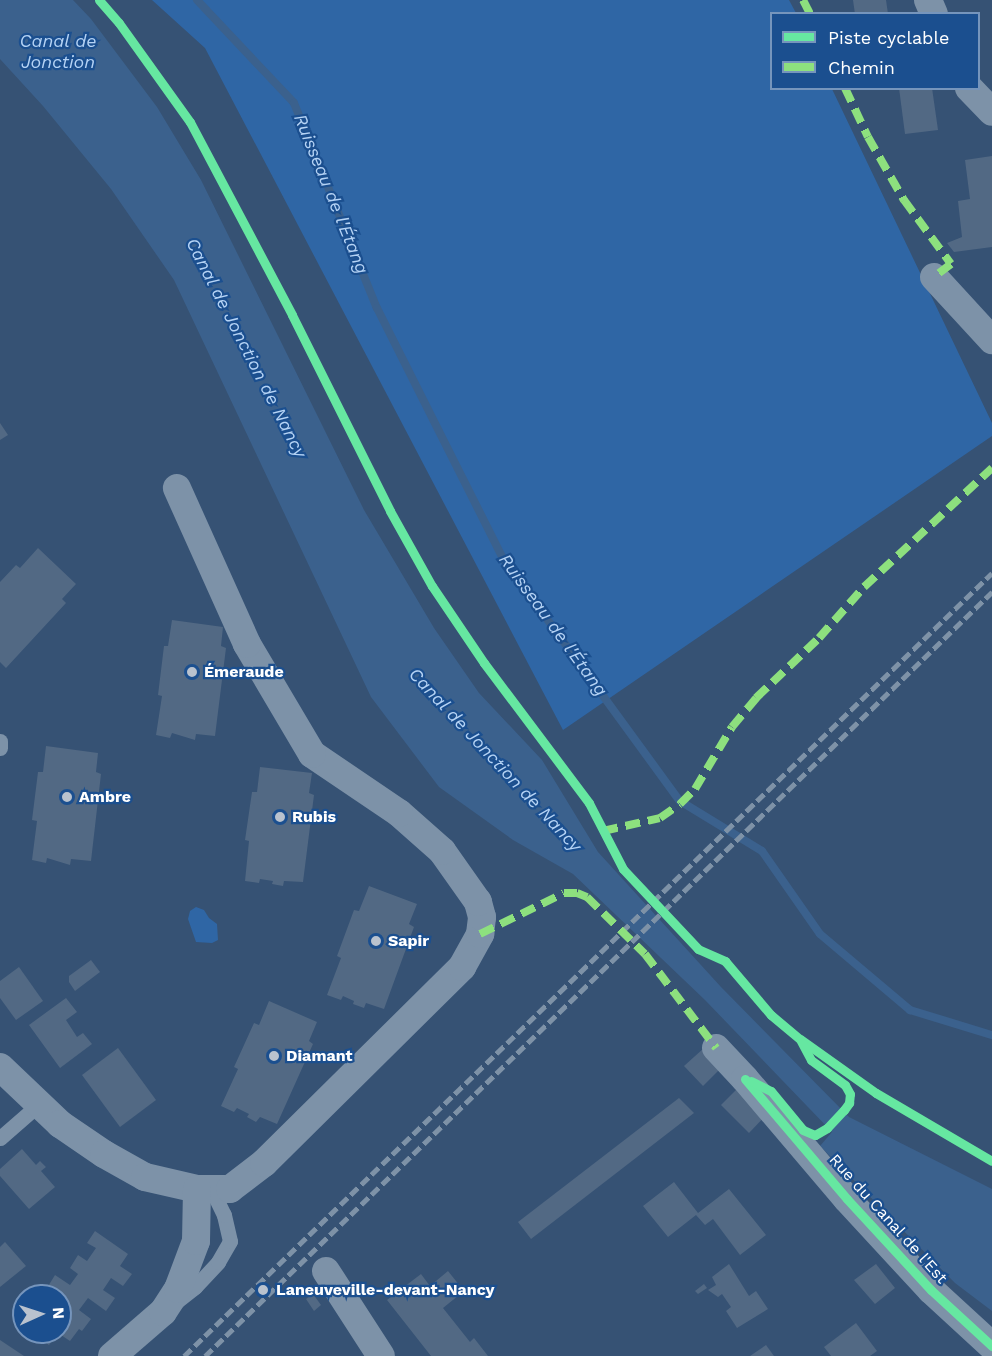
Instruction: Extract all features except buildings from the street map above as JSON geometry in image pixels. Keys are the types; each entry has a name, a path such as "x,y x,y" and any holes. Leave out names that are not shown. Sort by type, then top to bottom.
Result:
{"street":[{"path":"971,90 992,112"},
{"path":"934,277 992,340"},
{"path":"0,1068 69,1130 145,1176 205,1190 230,1189 250,1176 462,968 480,934 482,917 478,902 442,851 399,813 312,754 247,644 177,488"},
{"name":"Rue du Canal de l'Est","path":"716,1048 745,1078 847,1199 938,1297 992,1346"},
{"path":"112,1356 163,1312 178,1289 196,1241 205,1190"},
{"path":"326,1271 381,1356"}],"lane":[{"path":"0,741 0,748"},
{"path":"0,1138 39,1104"}],"shaded area":[{"path":"152,0 789,0 795,12 770,12 770,90 832,90 992,423 992,436 563,730 205,48"},
{"path":"196,907 204,910 217,924 218,940 212,943 196,942 188,919 190,911"}],"water":[{"name":"Canal de Jonction","path":"0,0 73,0 91,19 157,107 201,180 364,510 434,628 479,693 542,760 598,852 721,987 849,1117 992,1189 992,1311 955,1283 820,1146 832,1132 705,1000 573,874 513,840 439,787 371,697 174,280 111,189 43,106 0,59"}],"waterway":[{"name":"Ruisseau de l'Étang","path":"197,0 294,103 377,308 504,560 680,801 762,851 820,934 910,1010 992,1035"}],"railway":[{"path":"184,1356 992,573"},
{"path":"205,1356 992,592"}],"marked path":[{"path":"803,0 809,12"},
{"path":"846,90 868,137 904,200 951,264 934,277"},
{"path":"603,831 660,818 680,804 695,789 732,727 756,698 819,638 864,587 992,468"},
{"path":"480,934 564,893 577,893 587,897 645,954 716,1048"}],"cycle path":[{"path":"99,0 119,23 190,122 292,315 390,511 432,586 484,663 589,803 623,869 698,949 725,961 771,1015 800,1039 876,1093 992,1161"},
{"path":"751,1081 771,1091 803,1130 815,1135 827,1128 849,1103 850,1094 845,1085 811,1060 801,1041"},
{"path":"745,1079 847,1199 931,1290 992,1346"}],"place":[{"name":"Émeraude","path":"192,672"},
{"name":"Ambre","path":"67,797"},
{"name":"Rubis","path":"280,817"},
{"name":"Sapir","path":"376,941"},
{"name":"Diamant","path":"274,1056"},
{"name":"Laneuveville-devant-Nancy","path":"263,1290"}],"water label":[{"name":"Canal de Jonction de Nancy","path":"246,348"},
{"name":"Canal de Jonction de Nancy","path":"495,760"}]}
